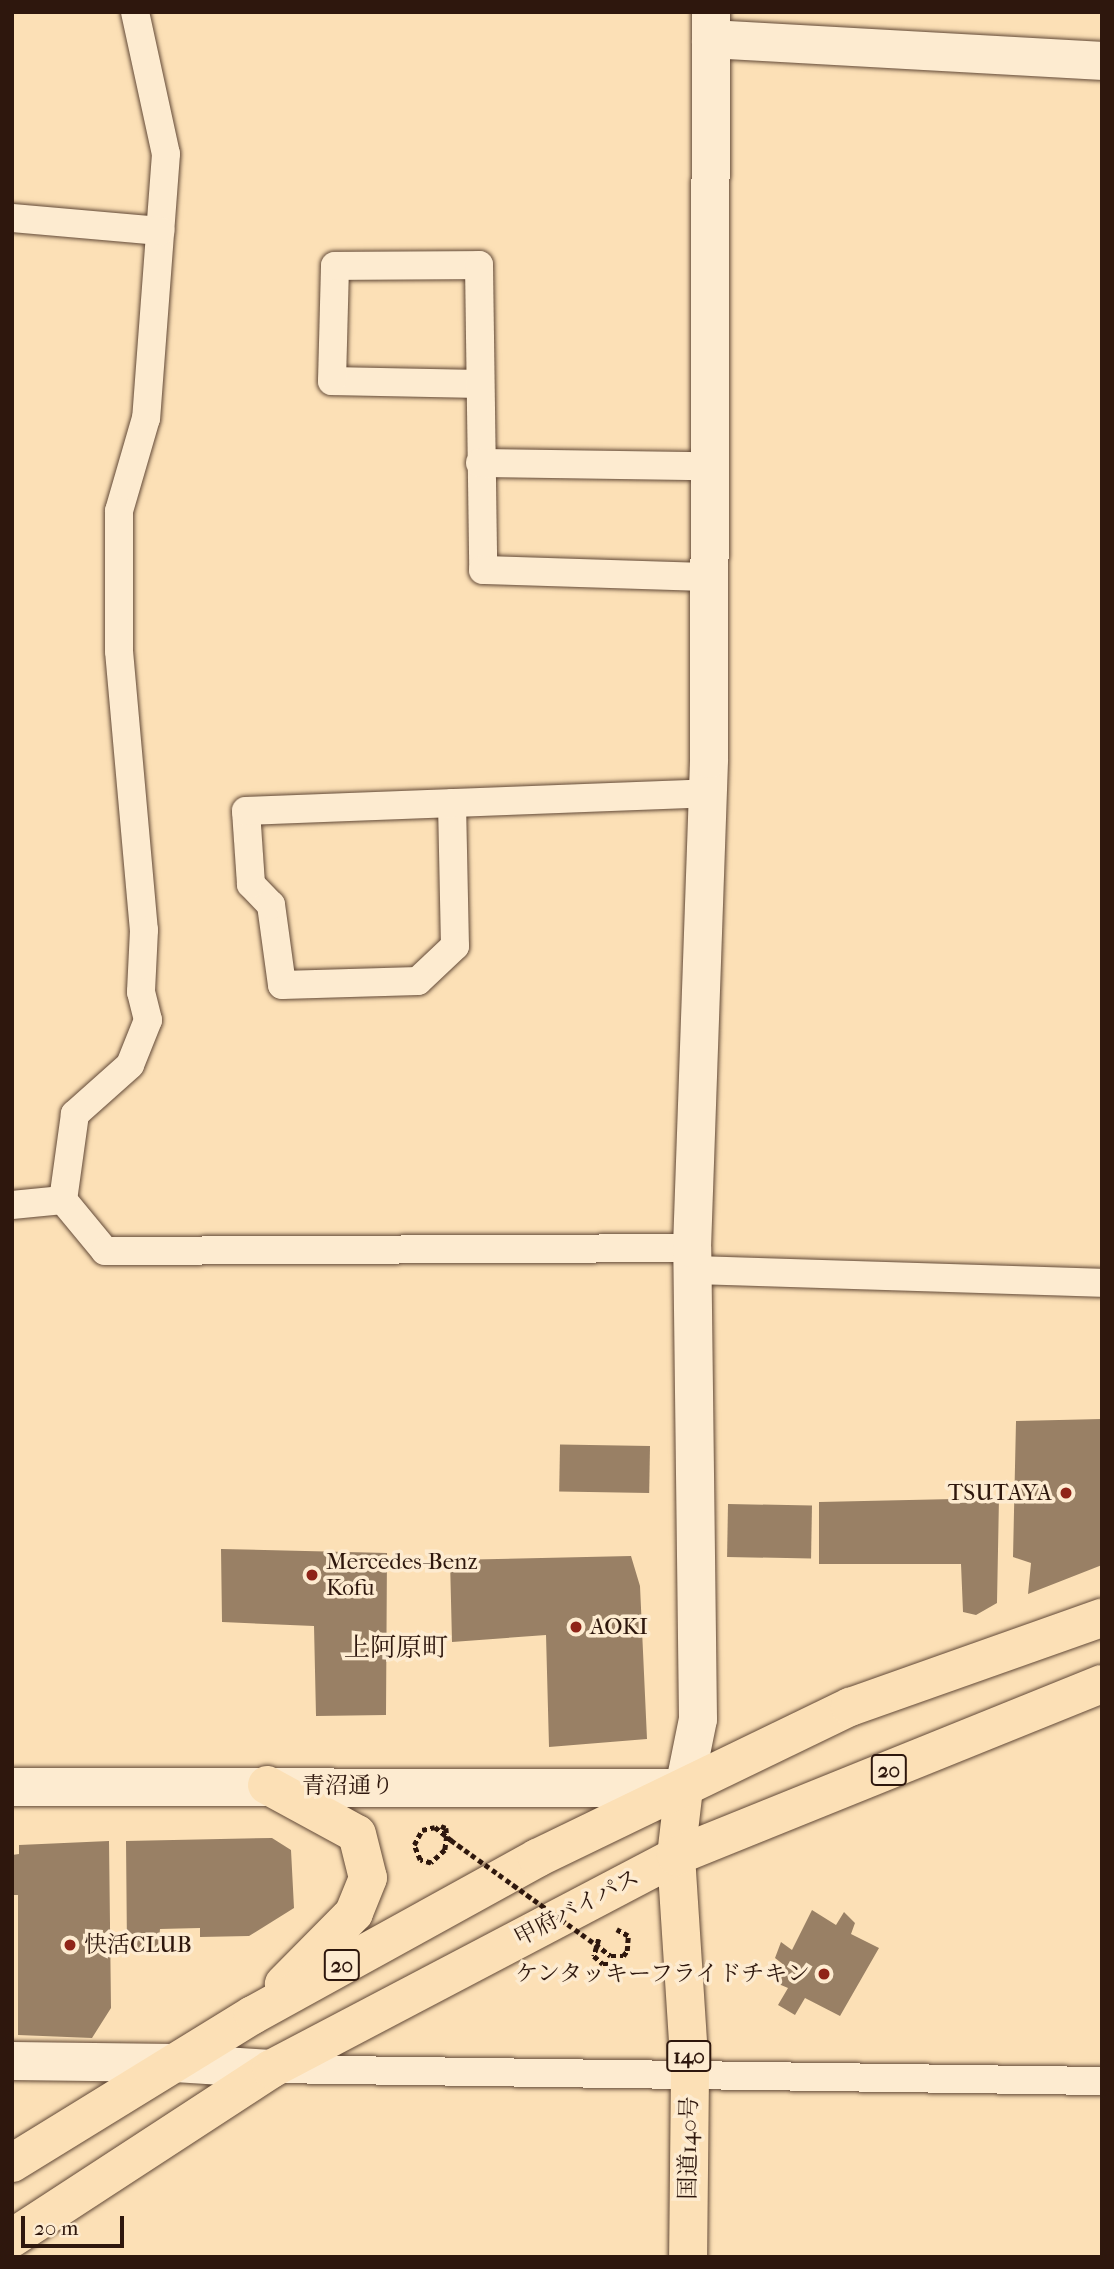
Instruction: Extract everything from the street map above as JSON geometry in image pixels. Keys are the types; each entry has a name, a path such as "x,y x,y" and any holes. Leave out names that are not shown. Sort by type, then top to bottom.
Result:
{"highway":[{"name":"20","path":"12,2163 253,2015 537,1858 850,1707 1102,1618"},
{"name":"甲府バイパス","path":"12,2238 271,2069 676,1856 1102,1684"},
{"path":"253,2015 354,1913 368,1878 357,1834 267,1786"},
{"name":"国道140号","path":"684,1788 676,1856 690,2075 688,2257"}],"street":[{"path":"135,12 166,154 146,418 119,511 119,651 144,930 141,992 148,1020 130,1065 75,1114 63,1200 105,1251 692,1259 1102,1283"},
{"path":"684,1788 698,1719 692,1259 708,793 711,26 1102,61"},
{"path":"12,218 160,232"},
{"path":"479,384 332,381 335,266 479,265 482,570 707,577"},
{"path":"480,463 708,466"},
{"path":"452,803 455,946 418,981 282,985 271,905 251,884 246,811 708,793"},
{"path":"12,1205 63,1200"},
{"name":"青沼通り","path":"12,1787 684,1788"},
{"path":"12,2061 175,2063 271,2069 1102,2081"}],"path":[{"path":"432,1821 446,1829 447,1836 445,1850 431,1863 420,1860 414,1844 422,1830 435,1827 443,1834 451,1840 602,1949 623,1956 630,1944 628,1936 620,1930 606,1930 599,1938 594,1956 603,1964 617,1964"}],"building":[{"path":"1102,1419 1102,1565 1028,1594 1031,1563 1013,1557 1016,1421"},
{"path":"560,1444 650,1446 649,1493 559,1491"},
{"path":"999,1498 997,1603 976,1615 963,1612 961,1564 819,1564 819,1502"},
{"path":"728,1504 812,1505 811,1558 727,1557"},
{"path":"221,1549 387,1553 386,1715 316,1716 314,1626 222,1622"},
{"path":"631,1556 640,1586 647,1739 549,1747 546,1635 452,1642 450,1560"},
{"path":"272,1838 291,1850 294,1908 249,1936 200,1937 200,1928 160,1929 158,1949 127,1949 126,1841"},
{"path":"109,1841 111,2008 92,2038 18,2035 18,1895 12,1895 12,1855 19,1854 19,1845"},
{"path":"812,1910 836,1925 844,1912 855,1923 851,1934 879,1948 840,2016 805,1998 795,2015 778,2005 788,1988 774,1982 784,1965 775,1958 781,1942 792,1950"}],"place":[{"name":"TSUTAYA","path":"1066,1493"},
{"name":"Mercedes-Benz Kofu","path":"312,1575"},
{"name":"AOKI","path":"576,1627"},
{"name":"快活CLUB","path":"70,1945"},
{"name":"ケンタッキーフライドチキン","path":"824,1974"}],"district":[{"name":"上阿原町","path":"396,1648"}]}
